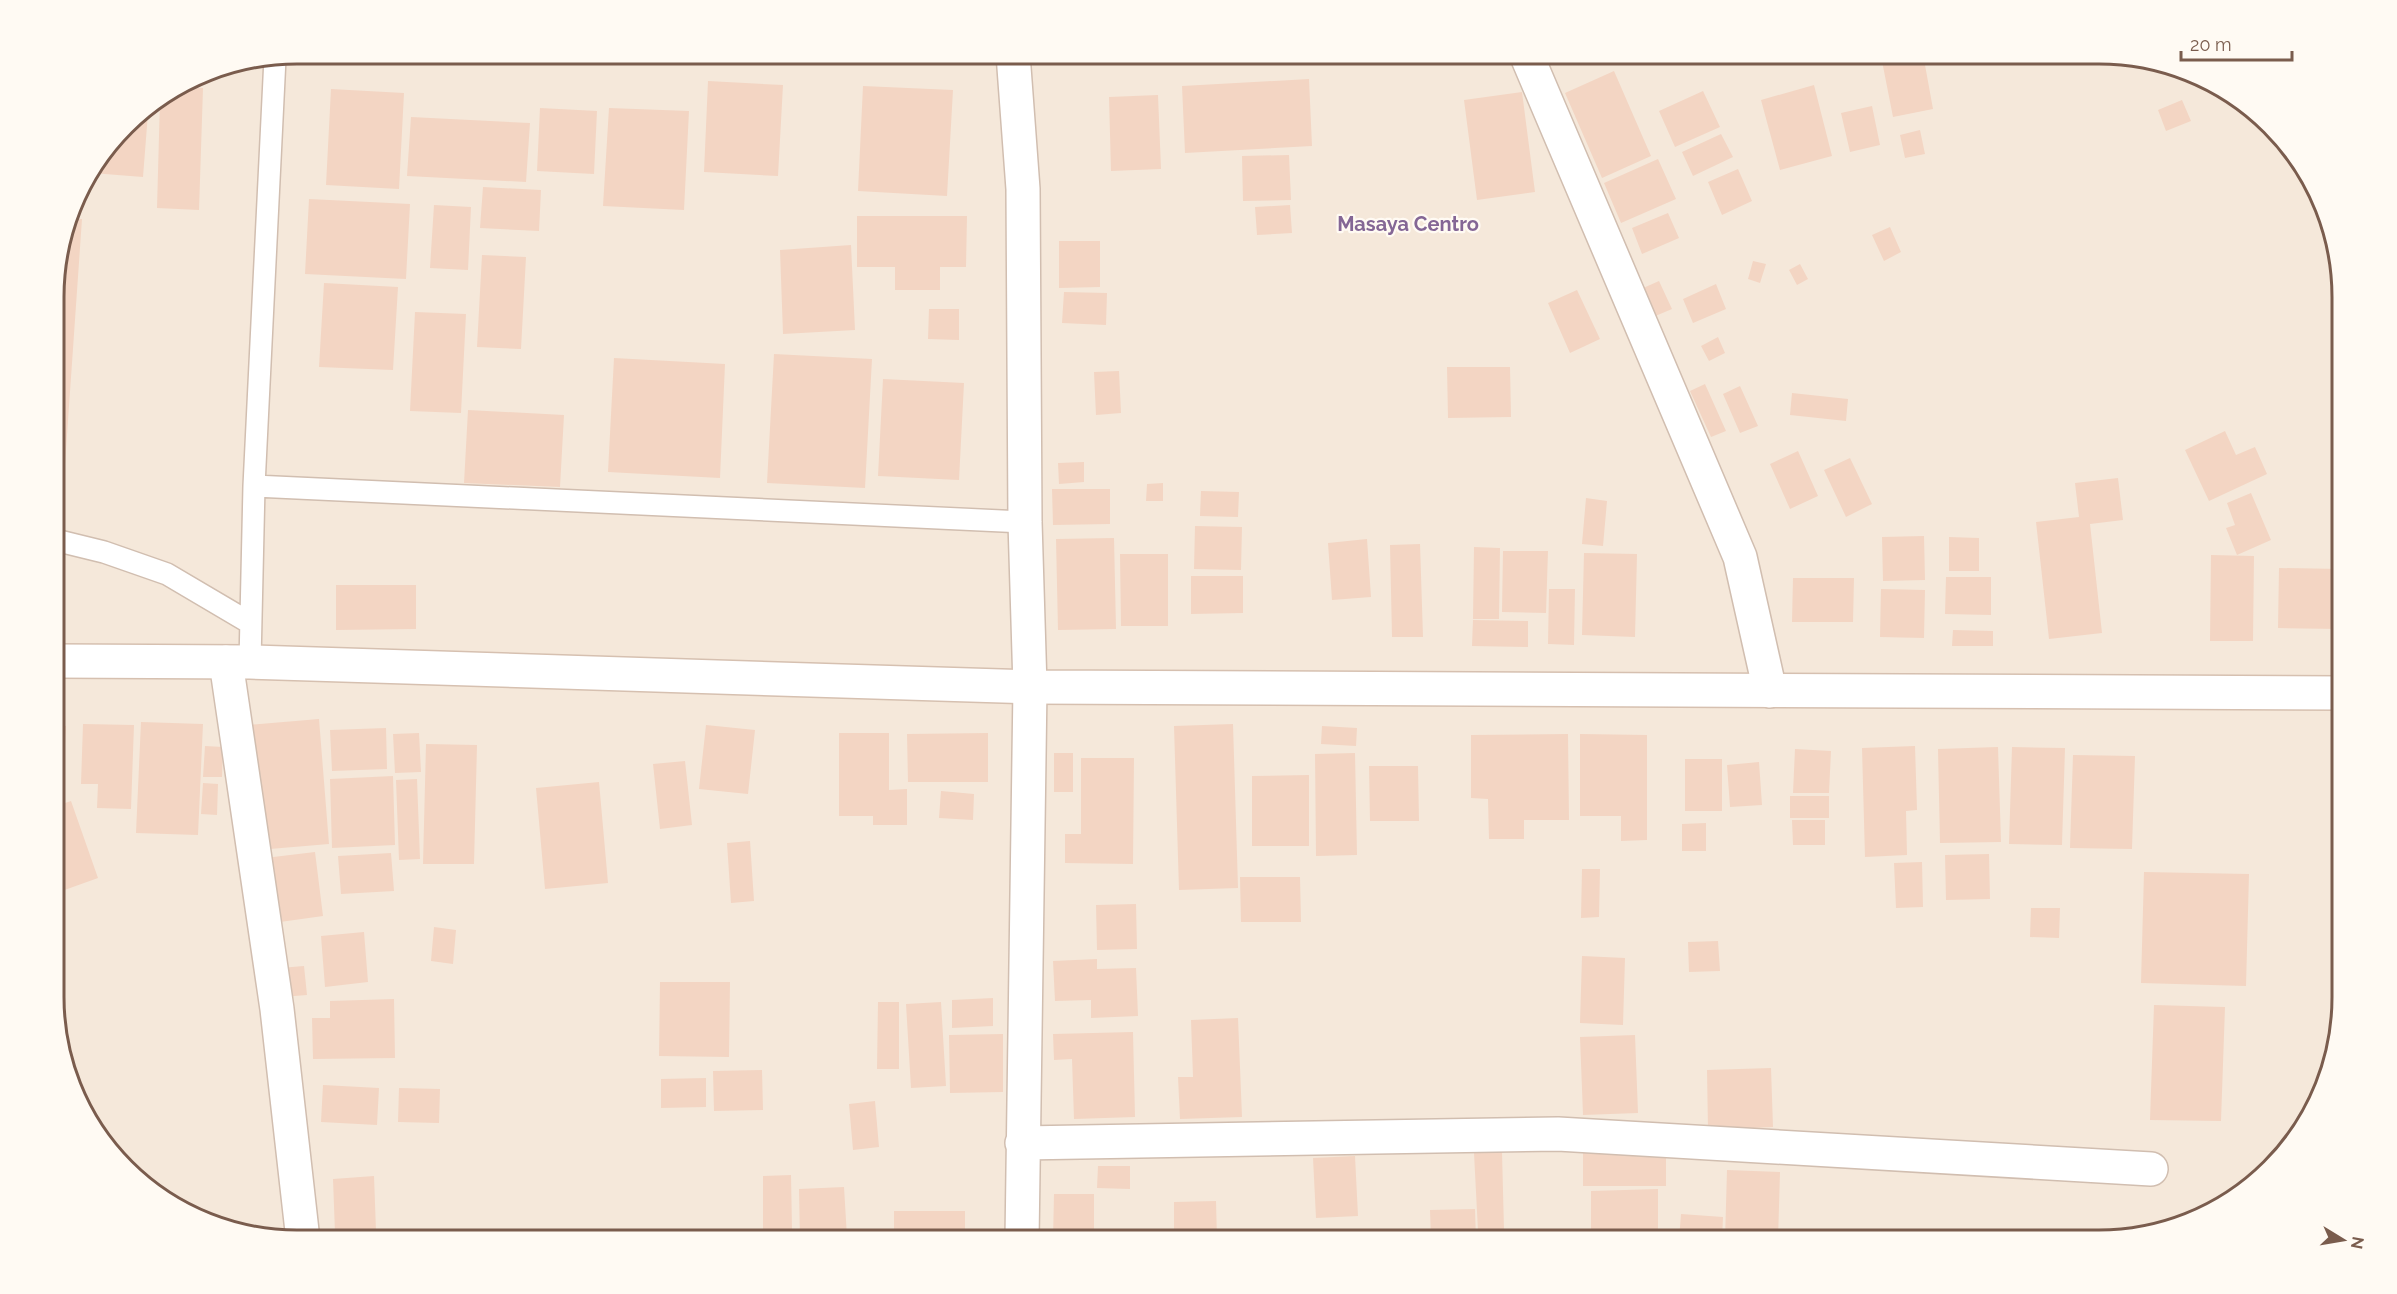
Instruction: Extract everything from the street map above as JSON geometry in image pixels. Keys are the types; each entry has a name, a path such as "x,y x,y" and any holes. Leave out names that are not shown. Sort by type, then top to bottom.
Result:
{"street":[{"path":"1014,64 1023,189 1025,522 1030,687 1022,1230"},
{"path":"1530,64 1740,557 1770,691"},
{"path":"64,661 238,662 1030,687 2332,693"},
{"path":"238,662 302,1230"},
{"path":"1022,1143 1558,1134 2151,1169"}],"lane":[{"path":"238,662 250,623 254,486 275,65"},
{"path":"254,486 1025,522"},
{"path":"64,542 104,552 167,574 250,623"}],"shaded area":[{"path":"2100,64 2130,66 2160,72 2203,89 2229,104 2253,122 2275,144 2293,168 2315,208 2325,237 2331,267 2332,1012 2325,1057 2308,1100 2293,1126 2275,1150 2253,1172 2229,1190 2189,1212 2160,1222 2130,1228 2100,1230 298,1230 267,1228 237,1222 194,1205 168,1190 144,1172 122,1150 104,1126 82,1086 72,1057 66,1027 64,996 64,298 66,267 72,237 89,194 104,168 122,144 144,122 168,104 208,82 237,72 282,65"}],"building":[{"path":"1883,64 1925,64 1933,109 1893,117"},
{"path":"1614,71 1651,156 1602,178 1565,93"},
{"path":"1309,79 1312,146 1185,153 1182,86"},
{"path":"708,81 783,85 778,176 704,172"},
{"path":"1814,85 1832,156 1780,170 1761,100"},
{"path":"863,86 953,90 947,196 858,191"},
{"path":"203,88 199,210 157,208 160,110 194,89"},
{"path":"331,89 404,93 399,189 326,185"},
{"path":"1703,91 1720,127 1675,147 1659,111"},
{"path":"1522,92 1535,192 1477,200 1464,100"},
{"path":"1158,95 1161,169 1111,171 1109,97"},
{"path":"2182,100 2191,121 2166,131 2158,110"},
{"path":"1872,106 1880,145 1850,152 1841,113"},
{"path":"540,108 597,111 594,174 537,171"},
{"path":"609,108 689,111 684,210 603,206"},
{"path":"411,117 530,123 526,182 407,176"},
{"path":"148,119 143,177 101,174 122,144"},
{"path":"1920,130 1925,154 1905,158 1900,135"},
{"path":"1721,134 1733,157 1693,176 1682,152"},
{"path":"1289,155 1291,200 1243,201 1242,156"},
{"path":"1658,159 1676,199 1621,223 1604,183"},
{"path":"1738,169 1752,201 1722,215 1708,182"},
{"path":"483,187 541,190 539,231 480,228"},
{"path":"309,199 410,204 406,279 305,274"},
{"path":"434,205 471,207 468,270 430,268"},
{"path":"1290,205 1292,233 1257,235 1255,207"},
{"path":"1668,213 1679,238 1642,254 1632,228"},
{"path":"857,216 967,216 966,267 940,267 940,290 895,290 895,267 857,267"},
{"path":"78,219 82,219 64,478 66,267 72,237"},
{"path":"1890,227 1901,252 1884,261 1872,235"},
{"path":"1059,241 1100,241 1100,287 1059,288"},
{"path":"851,245 855,330 783,334 780,250"},
{"path":"482,255 526,257 521,349 477,347"},
{"path":"1753,261 1766,264 1760,283 1748,279"},
{"path":"1800,264 1808,279 1797,285 1789,270"},
{"path":"1659,281 1672,309 1653,317 1641,289"},
{"path":"324,283 398,287 393,370 319,367"},
{"path":"1716,284 1726,309 1693,323 1683,299"},
{"path":"1577,290 1600,339 1570,353 1548,303"},
{"path":"1064,292 1107,293 1106,325 1062,323"},
{"path":"929,309 959,309 959,340 928,339"},
{"path":"415,312 466,314 461,413 410,411"},
{"path":"1718,337 1725,353 1709,361 1701,346"},
{"path":"774,354 872,359 865,488 767,483"},
{"path":"614,358 725,364 720,478 608,472"},
{"path":"1447,367 1510,367 1511,417 1448,418"},
{"path":"1119,371 1121,413 1096,415 1094,372"},
{"path":"883,379 964,383 959,480 878,476"},
{"path":"1705,384 1726,431 1711,437 1690,391"},
{"path":"1740,386 1758,426 1740,433 1723,394"},
{"path":"1792,393 1848,399 1846,421 1790,415"},
{"path":"468,410 564,415 560,487 464,483"},
{"path":"2225,431 2236,455 2255,447 2267,474 2209,501 2185,450"},
{"path":"1798,451 1818,496 1790,509 1770,464"},
{"path":"1850,458 1872,504 1846,517 1824,470"},
{"path":"1084,462 1084,482 1059,484 1058,463"},
{"path":"2118,478 2123,520 2090,524 2102,633 2049,639 2036,522 2079,517 2075,483"},
{"path":"1163,483 1163,501 1146,501 1147,484"},
{"path":"1052,489 1110,489 1110,524 1053,525"},
{"path":"1201,491 1239,492 1238,517 1200,516"},
{"path":"2251,493 2271,540 2237,555 2226,528 2235,525 2227,503"},
{"path":"1586,498 1607,501 1603,546 1582,544"},
{"path":"1195,526 1242,527 1241,570 1194,569"},
{"path":"1924,536 1925,580 1883,581 1882,537"},
{"path":"1949,537 1979,538 1979,571 1949,571"},
{"path":"1114,538 1116,629 1058,630 1056,539"},
{"path":"1367,539 1371,597 1332,600 1328,543"},
{"path":"1420,544 1423,637 1392,637 1390,545"},
{"path":"1474,547 1500,548 1499,619 1473,619"},
{"path":"1503,551 1548,551 1546,613 1502,612"},
{"path":"1584,553 1637,554 1635,637 1582,635"},
{"path":"1120,554 1168,554 1168,626 1121,626"},
{"path":"2211,555 2254,556 2253,641 2210,641"},
{"path":"2279,568 2332,569 2332,629 2278,628"},
{"path":"1191,576 1243,576 1243,613 1191,614"},
{"path":"1946,577 1991,577 1991,615 1945,614"},
{"path":"1793,578 1854,578 1853,622 1792,622"},
{"path":"336,585 416,585 416,629 336,630"},
{"path":"1549,589 1575,589 1574,645 1548,644"},
{"path":"1881,589 1925,590 1924,638 1880,637"},
{"path":"1473,620 1528,621 1528,647 1472,646"},
{"path":"1953,630 1993,631 1993,646 1952,646"},
{"path":"319,719 329,844 258,850 248,725"},
{"path":"141,722 203,724 198,835 136,833"},
{"path":"83,724 134,725 131,809 97,808 98,784 81,784"},
{"path":"1233,724 1238,888 1179,890 1174,726"},
{"path":"706,725 755,730 748,794 699,789"},
{"path":"64,726 66,726 64,761"},
{"path":"1322,726 1357,728 1356,746 1321,744"},
{"path":"386,728 387,769 332,771 330,730"},
{"path":"419,733 421,772 395,773 393,734"},
{"path":"839,733 889,733 889,790 907,789 907,825 873,825 873,816 839,816"},
{"path":"988,733 988,782 908,782 907,734"},
{"path":"1568,734 1569,820 1524,820 1524,839 1489,839 1488,799 1471,798 1471,735"},
{"path":"1580,734 1647,735 1647,840 1621,841 1621,816 1580,816"},
{"path":"426,744 477,745 474,864 423,864"},
{"path":"205,746 223,747 222,777 203,777"},
{"path":"1915,746 1917,810 1906,811 1907,855 1865,857 1862,748"},
{"path":"1998,747 2001,842 1940,843 1938,749"},
{"path":"2012,747 2065,748 2062,845 2009,844"},
{"path":"1795,749 1831,751 1829,793 1793,793"},
{"path":"1054,753 1073,753 1073,792 1054,792"},
{"path":"1355,753 1357,855 1316,856 1315,754"},
{"path":"2073,755 2135,756 2132,849 2070,848"},
{"path":"1081,758 1134,758 1133,864 1065,863 1065,834 1081,834"},
{"path":"1685,759 1722,759 1722,811 1685,811"},
{"path":"685,761 692,825 660,829 653,764"},
{"path":"1759,762 1762,805 1730,807 1727,765"},
{"path":"1369,766 1418,766 1419,821 1370,821"},
{"path":"1309,775 1309,846 1252,846 1252,776"},
{"path":"393,776 395,845 332,848 330,779"},
{"path":"417,779 420,859 399,860 396,780"},
{"path":"599,782 608,883 545,889 536,788"},
{"path":"203,783 218,784 217,815 201,814"},
{"path":"941,791 974,794 973,820 939,818"},
{"path":"1790,796 1829,796 1829,818 1790,818"},
{"path":"71,801 98,878 64,890 64,803"},
{"path":"1792,820 1825,820 1825,845 1793,845"},
{"path":"1706,823 1706,851 1682,851 1682,824"},
{"path":"750,841 754,901 731,903 727,843"},
{"path":"315,852 323,916 273,923 265,858"},
{"path":"391,853 394,891 341,894 338,856"},
{"path":"1989,854 1990,899 1946,900 1945,855"},
{"path":"1922,862 1923,907 1896,908 1894,863"},
{"path":"1582,869 1600,869 1599,917 1581,918"},
{"path":"2144,872 2249,874 2246,986 2141,983"},
{"path":"1240,877 1300,877 1301,922 1241,922"},
{"path":"1136,904 1137,949 1097,950 1096,905"},
{"path":"2031,908 2060,908 2059,938 2030,937"},
{"path":"434,927 456,930 453,964 431,961"},
{"path":"364,932 368,982 325,987 321,936"},
{"path":"1718,941 1720,971 1689,972 1688,942"},
{"path":"1582,956 1625,958 1623,1025 1580,1023"},
{"path":"1097,959 1097,969 1136,968 1138,1016 1091,1018 1091,1000 1055,1001 1053,961"},
{"path":"304,966 307,995 282,997 280,968"},
{"path":"660,982 730,982 729,1057 659,1056"},
{"path":"993,998 993,1026 952,1028 952,1000"},
{"path":"394,999 395,1058 313,1059 312,1018 330,1018 330,1001"},
{"path":"878,1002 899,1002 899,1069 877,1069"},
{"path":"941,1002 946,1086 911,1088 906,1004"},
{"path":"2154,1005 2225,1007 2221,1121 2150,1120"},
{"path":"1238,1018 1242,1117 1180,1119 1178,1077 1193,1077 1191,1020"},
{"path":"1133,1032 1135,1117 1074,1119 1072,1059 1054,1060 1053,1034"},
{"path":"1003,1034 1003,1092 950,1093 949,1035"},
{"path":"1635,1035 1638,1113 1583,1115 1580,1037"},
{"path":"1771,1068 1773,1127 1708,1130 1707,1070"},
{"path":"762,1070 763,1110 714,1111 713,1071"},
{"path":"706,1078 706,1107 661,1108 661,1079"},
{"path":"323,1085 379,1088 377,1125 321,1122"},
{"path":"399,1088 440,1089 439,1123 398,1122"},
{"path":"875,1101 879,1147 853,1150 849,1104"},
{"path":"1666,1150 1666,1186 1583,1186 1583,1151"},
{"path":"1502,1152 1504,1230 1478,1230 1474,1153"},
{"path":"1355,1156 1358,1216 1316,1218 1313,1158"},
{"path":"1098,1166 1130,1166 1130,1189 1097,1188"},
{"path":"1727,1170 1780,1172 1778,1230 1725,1230"},
{"path":"791,1175 792,1229 763,1230 763,1176"},
{"path":"374,1176 376,1230 335,1230 333,1179"},
{"path":"844,1187 847,1230 800,1230 799,1189"},
{"path":"1658,1189 1658,1230 1591,1230 1591,1191"},
{"path":"1054,1194 1094,1194 1094,1230 1053,1230"},
{"path":"1216,1201 1217,1230 1174,1230 1174,1202"},
{"path":"1475,1209 1476,1230 1431,1230 1430,1210"},
{"path":"894,1211 965,1211 965,1230 894,1230"},
{"path":"1681,1214 1723,1217 1722,1230 1680,1230"}],"district":[{"name":"Masaya Centro","path":"1408,224"}]}
